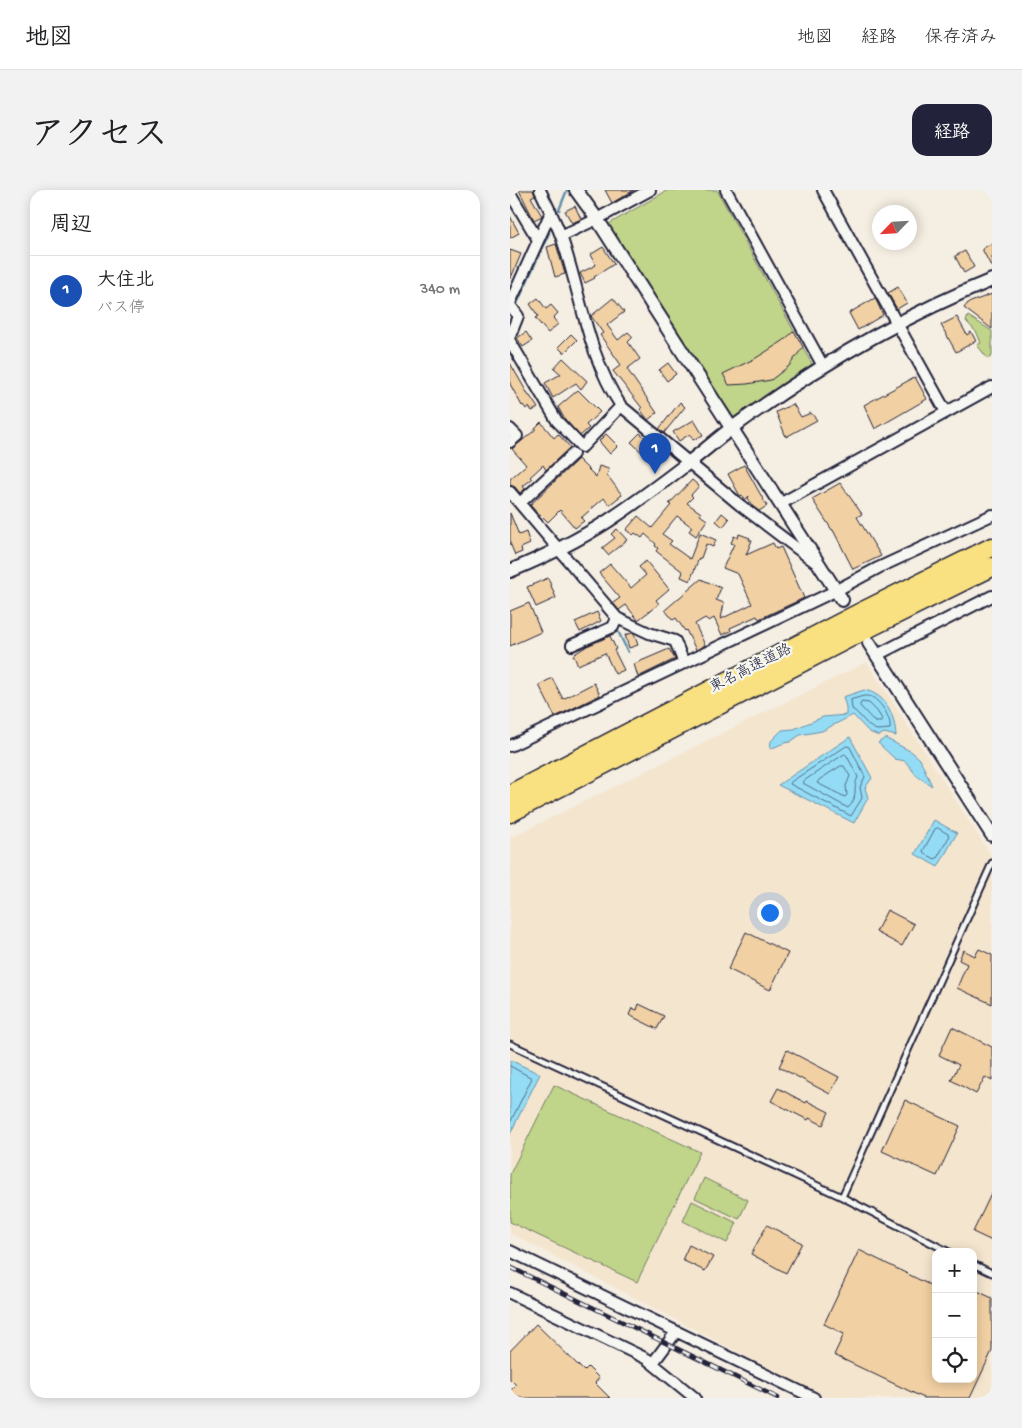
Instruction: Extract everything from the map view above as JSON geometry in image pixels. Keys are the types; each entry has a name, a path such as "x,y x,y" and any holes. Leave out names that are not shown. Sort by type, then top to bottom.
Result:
{"highway":[{"name":"東名高速道路","path":"512,805 860,613 992,547"},
{"name":"東名高速道路","path":"512,805 992,567"}],"street":[{"path":"540,190 561,236 598,365 621,406 688,463 814,559"},
{"path":"576,190 597,219 839,596"},
{"path":"726,190 824,366"},
{"path":"823,190 946,412"},
{"path":"561,236 597,219 644,191"},
{"path":"510,193 538,240"},
{"path":"510,336 518,316 512,307 550,212"},
{"path":"510,571 560,548 608,521 688,463 732,428 824,366 896,324 956,294 992,280"},
{"path":"510,341 557,421 582,448 621,406"},
{"path":"780,504 992,387"},
{"path":"510,428 517,436 510,442"},
{"path":"520,503 573,454"},
{"path":"510,492 560,548 617,618 649,633 675,641 684,663"},
{"path":"510,746 684,663 839,596 878,568 992,515"},
{"path":"876,656 992,596"},
{"path":"572,645 613,628 617,618"},
{"path":"869,643 990,829"},
{"path":"510,1251 814,1398"},
{"path":"510,1292 652,1363 690,1396"},
{"path":"652,1363 676,1332"}],"lane":[{"path":"842,1197 992,863"},
{"path":"510,1044 842,1197 942,1248"},
{"path":"977,1266 992,1273"}],"shaded area":[{"path":"867,662 992,857 992,1398 826,1398 510,1233 510,838"}],"green space":[{"path":"668,190 717,190 812,364 728,423 607,225"},
{"path":"968,316 992,331 992,356 988,359 977,345 981,343 977,333 966,321"},
{"path":"554,1085 700,1152 637,1282 510,1222 510,1174"},
{"path":"704,1178 748,1200 739,1219 695,1198"},
{"path":"692,1201 737,1223 727,1243 683,1221"}],"water":[{"path":"864,690 872,692 884,701 894,721 896,736 884,733 879,736 869,732 853,715 822,731 800,735 790,742 770,749 771,741 782,730 794,729 823,717 846,715 843,697"},
{"path":"850,737 872,778 865,788 868,798 854,823 778,785"},
{"path":"885,738 912,752 920,759 932,786 917,776 905,761 895,759 878,743"},
{"path":"934,820 957,833 938,867 915,854"},
{"path":"510,1060 540,1074 510,1134"}],"building":[{"path":"519,190 533,190 535,195 531,197 542,216 534,220"},
{"path":"605,190 634,190 612,203"},
{"path":"575,206 581,219 572,223 565,211"},
{"path":"510,216 519,233 510,238"},
{"path":"992,243 992,268 982,249"},
{"path":"556,244 565,274 555,277 547,247"},
{"path":"603,247 614,264 585,283 580,273 596,265 590,255"},
{"path":"510,250 521,254 511,278 510,278"},
{"path":"965,251 974,267 964,273 955,256"},
{"path":"898,287 907,303 897,309 888,293"},
{"path":"992,294 992,329 964,308 968,303"},
{"path":"538,298 546,309 551,305 558,313 553,318 558,324 548,333 535,318 538,316 530,304"},
{"path":"613,298 624,312 607,325 618,340 628,332 633,337 628,342 640,359 627,369 657,413 648,420 640,409 642,408 613,371 621,365 600,335 603,333 591,316"},
{"path":"875,298 883,315 858,330 849,313"},
{"path":"957,317 967,335 971,332 976,341 956,352 941,325"},
{"path":"794,331 803,347 789,366 771,380 729,385 723,374 756,358 783,341"},
{"path":"526,332 532,341 523,347 517,338"},
{"path":"571,334 577,340 564,353 558,347"},
{"path":"563,358 587,381 581,389 576,383 553,398 545,383 561,374 554,368"},
{"path":"510,363 538,408 532,411 529,407 526,409 522,406 510,384"},
{"path":"668,363 676,374 667,381 659,370"},
{"path":"915,377 927,399 875,429 864,405"},
{"path":"578,390 600,412 586,425 589,428 580,436 564,418 558,407"},
{"path":"680,402 685,407 664,433 659,429"},
{"path":"793,404 801,417 811,413 817,420 786,437 776,412"},
{"path":"694,420 703,435 693,440 690,434 679,441 673,432"},
{"path":"541,422 554,438 558,434 570,447 546,470 543,465 530,477 532,479 523,486 525,489 520,493 515,487 510,485 510,479 526,465 512,449 535,430"},
{"path":"640,433 659,451 650,460 631,442"},
{"path":"606,434 618,446 610,454 599,441"},
{"path":"578,459 596,477 599,466 609,469 607,475 622,495 609,505 604,498 581,518 584,521 575,528 560,510 548,522 530,505"},
{"path":"744,465 767,506 759,511 752,506 748,498 749,496 745,500 742,495 740,496 728,474"},
{"path":"692,480 699,486 687,503 707,520 696,536 689,531 692,527 677,516 662,534 672,541 669,544 690,559 700,533 716,540 713,547 706,544 690,581 681,577 683,572 656,551 658,548 655,546 656,544 645,534 642,538 626,530 638,516 652,528 671,505 669,504"},
{"path":"840,483 862,514 857,517 881,556 853,569 833,530 812,499"},
{"path":"510,513 519,535 526,532 530,544 521,548 522,552 515,555 510,543"},
{"path":"722,513 729,519 723,527 716,521"},
{"path":"617,529 627,540 608,555 602,548 615,538 611,534"},
{"path":"739,534 752,540 746,555 773,543 776,549 781,547 804,598 759,619 757,616 730,628 731,631 722,635 714,618 709,621 705,618 695,624 705,645 696,650 686,630 676,618 673,620 665,610 701,579 721,588 716,600 724,603 721,619 752,604 738,574 723,568 734,544 731,543 734,536 738,538"},
{"path":"646,561 669,589 656,600 659,604 638,620 626,605 619,610 613,603 620,598 599,573 610,564 631,588 646,575 639,567"},
{"path":"548,578 556,598 536,607 527,587"},
{"path":"529,603 541,632 510,646 510,611"},
{"path":"597,612 601,621 580,632 575,622"},
{"path":"632,633 638,645 629,648 625,635"},
{"path":"610,636 616,649 614,650 624,670 615,674 605,653 578,665 573,655 587,646"},
{"path":"669,649 675,659 638,677 634,664"},
{"path":"552,678 563,699 594,683 600,695 555,717 539,685"},
{"path":"887,910 914,924 902,946 876,932"},
{"path":"746,932 788,953 770,990 728,969"},
{"path":"979,949 992,955 992,1004 957,988 967,964 959,960 963,950 975,956"},
{"path":"639,1004 664,1016 657,1029 629,1015 632,1008 637,1010"},
{"path":"952,1027 992,1047 992,1081 985,1077 976,1094 951,1080 959,1065 939,1055"},
{"path":"787,1050 839,1077 830,1094 779,1067"},
{"path":"778,1088 806,1103 807,1101 829,1112 823,1125 809,1118 808,1120 771,1101"},
{"path":"905,1100 960,1126 937,1176 882,1151"},
{"path":"992,1192 992,1241 973,1232"},
{"path":"767,1225 802,1243 786,1273 751,1254"},
{"path":"689,1245 713,1257 705,1271 682,1260"},
{"path":"859,1250 932,1286 932,1383 977,1383 977,1291 992,1298 992,1351 970,1398 924,1398 834,1355 844,1334 824,1324"},
{"path":"536,1324 584,1371 588,1367 599,1378 595,1383 610,1398 510,1398 510,1391 516,1385 510,1379 510,1351"}],"waterway":[{"path":"559,210 567,190"},
{"path":"515,308 549,233"},
{"path":"617,629 628,652"}],"railway":[{"path":"510,1267 778,1398"}],"place":[{"name":"大住北","path":"655,474"}]}
